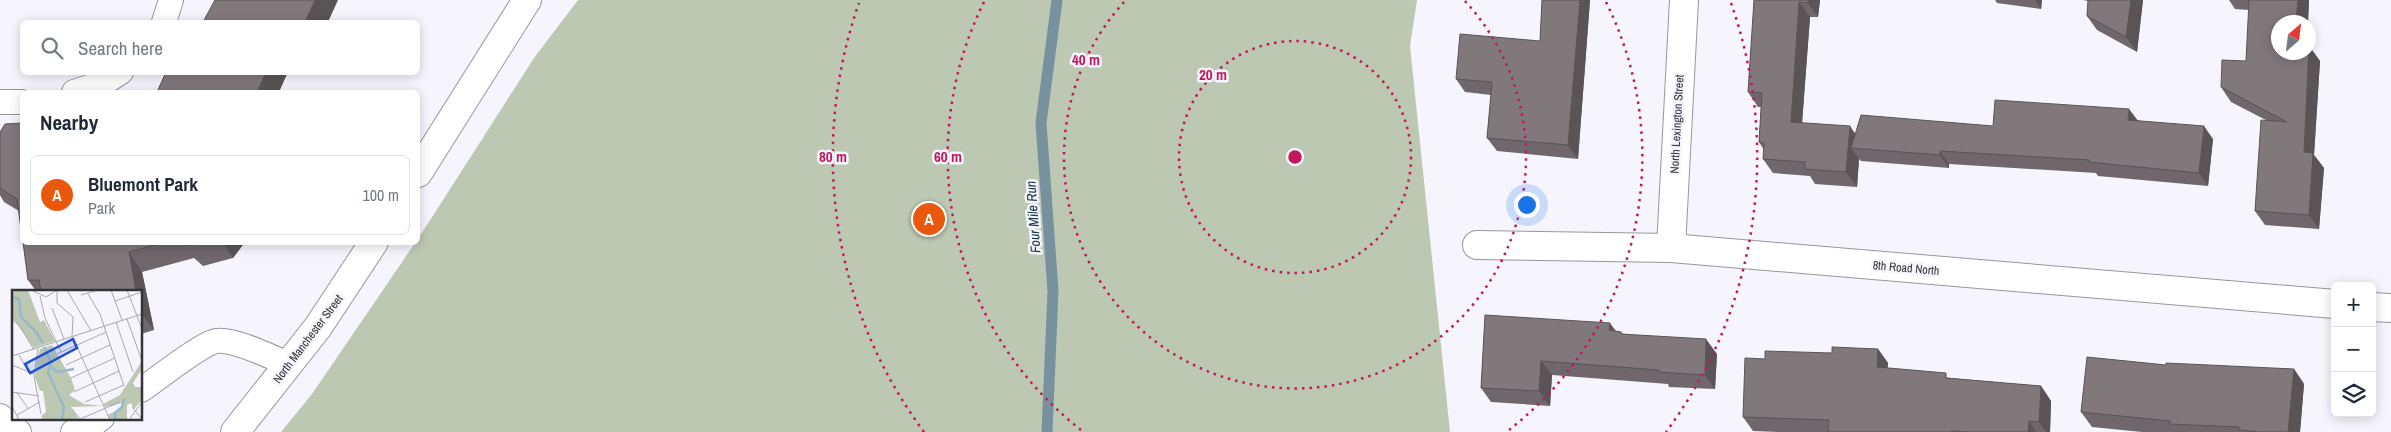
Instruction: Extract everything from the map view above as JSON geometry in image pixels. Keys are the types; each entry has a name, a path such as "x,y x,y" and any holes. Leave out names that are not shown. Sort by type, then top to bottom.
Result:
{"street":[{"path":"420,170 527,0"},
{"name":"North Lexington Street","path":"1671,248 1684,0"},
{"name":"North Manchester Street","path":"235,432 290,365 345,288 372,245"},
{"name":"8th Road North","path":"1477,245 1671,248 2331,304"},
{"path":"2376,307 2391,308"}],"lane":[{"path":"165,20 171,0"},
{"path":"80,90 107,81 116,75"},
{"path":"0,102 20,102"},
{"path":"142,389 194,353 216,341 245,346 290,365"},
{"path":"0,416 19,432"},
{"path":"73,432 87,429 99,420"}],"green space":[{"path":"578,0 1417,0 1410,46 1450,432 281,432 312,394 414,245 420,245 420,236 534,58"}],"building":[{"path":"215,0 315,0 306,20 204,20"},
{"path":"1542,0 1580,0 1568,145 1487,138 1492,82 1456,79 1460,34 1540,41"},
{"path":"1754,0 1808,0 1808,3 1799,2 1791,122 1850,126 1846,172 1805,169 1805,162 1763,159 1764,143 1759,142 1762,93 1748,92"},
{"path":"2088,0 2131,0 2126,37 2087,16"},
{"path":"2249,0 2298,0 2297,15 2271,15 2271,60 2308,60 2304,152 2313,153 2309,215 2255,211 2261,120 2287,122 2221,87 2222,60 2246,61"},
{"path":"165,75 265,75 258,90 158,90"},
{"path":"1995,100 2129,109 2128,120 2204,126 2199,173 2089,162 2089,160 1940,151 1940,155 1851,148 1861,115 1993,126"},
{"path":"20,123 20,222 17,199 0,188 0,132 5,124"},
{"path":"23,245 154,245 129,252 136,290 41,290 39,280 28,280"},
{"path":"1485,315 1610,323 1609,330 1621,332 1621,334 1706,339 1705,375 1541,361 1539,391 1481,388"},
{"path":"1832,347 1878,349 1877,367 1946,373 1946,378 2041,386 2039,422 2029,421 2028,432 1828,432 1829,420 1743,417 1745,358 1765,359 1765,351 1832,353"},
{"path":"2087,357 2166,365 2166,363 2294,369 2288,432 2260,432 2239,430 2239,427 2170,424 2170,421 2081,412"}],"waterway":[{"name":"Four Mile Run","path":"1047,432 1053,291 1041,123 1057,0"}],"place":[{"name":"Bluemont Park","path":"929,219"}]}
